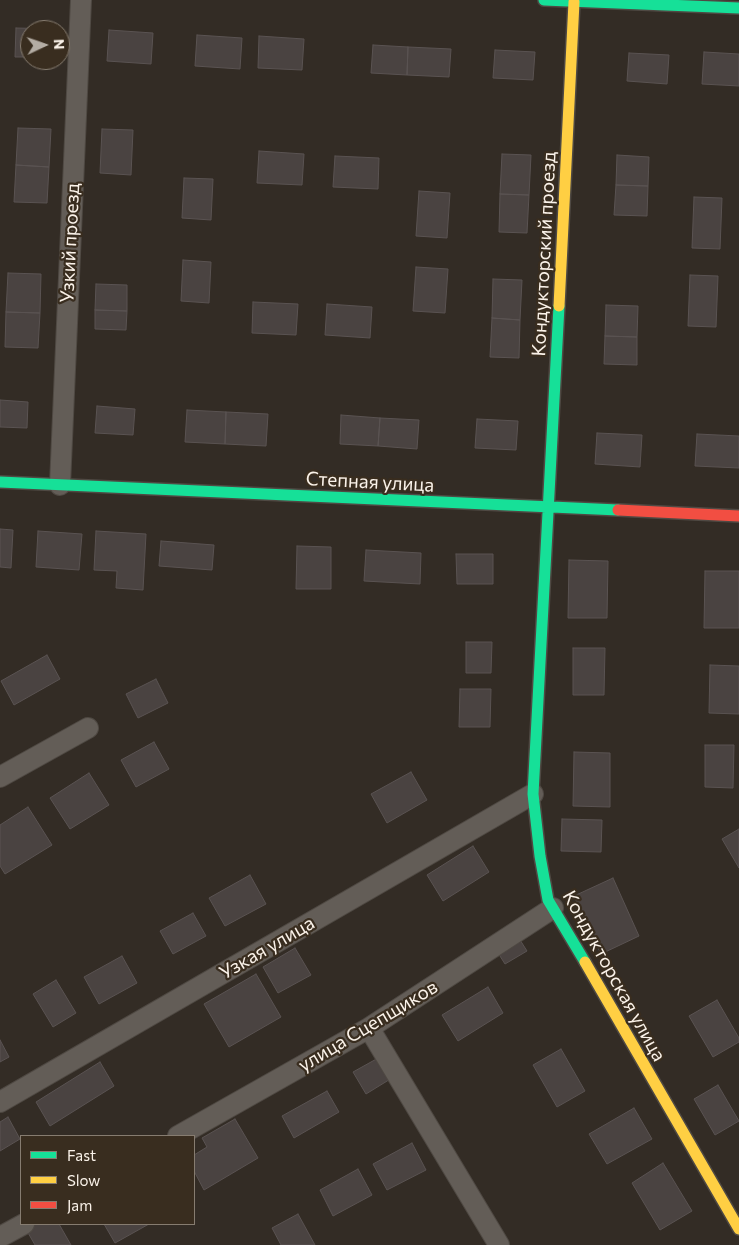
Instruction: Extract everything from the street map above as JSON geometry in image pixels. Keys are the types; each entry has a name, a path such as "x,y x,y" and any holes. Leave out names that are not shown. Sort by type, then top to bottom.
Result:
{"street":[{"name":"Узкий проезд","path":"60,485 81,0"},
{"path":"544,0 739,8"},
{"name":"Кондукторский проезд","path":"549,508 574,2"},
{"name":"Степная улица","path":"0,482 739,516"},
{"name":"Кондукторская улица","path":"549,508 533,794 540,856 548,900 739,1229"},
{"path":"0,777 88,728"},
{"name":"Узкая улица","path":"0,1102 533,794"},
{"name":"улица Сцепщиков","path":"180,1135 369,1028 552,908"},
{"path":"369,1028 499,1245"},
{"path":"0,1237 22,1225"}],"building":[{"path":"16,28 20,28 20,57 15,57"},
{"path":"109,30 153,33 151,64 107,61"},
{"path":"197,35 242,38 240,69 195,66"},
{"path":"259,36 304,39 302,70 258,68"},
{"path":"373,45 408,47 407,75 371,73"},
{"path":"408,47 451,49 449,77 407,75"},
{"path":"495,50 535,52 533,80 493,78"},
{"path":"704,52 739,54 739,86 702,84"},
{"path":"629,53 669,55 667,84 627,81"},
{"path":"18,128 51,129 49,167 16,165"},
{"path":"102,129 133,130 131,175 100,173"},
{"path":"259,151 304,154 302,185 257,183"},
{"path":"502,154 531,155 529,195 500,194"},
{"path":"617,155 649,157 648,186 616,185"},
{"path":"335,156 379,158 378,189 333,187"},
{"path":"16,165 49,167 47,203 14,202"},
{"path":"184,178 213,179 211,220 182,218"},
{"path":"616,185 648,186 647,216 614,215"},
{"path":"419,191 450,193 447,238 416,236"},
{"path":"500,194 529,195 527,233 499,232"},
{"path":"694,197 722,198 720,249 692,248"},
{"path":"183,260 211,262 209,303 181,301"},
{"path":"416,267 448,269 445,313 413,311"},
{"path":"8,273 41,274 40,313 6,312"},
{"path":"690,275 718,276 716,327 688,326"},
{"path":"493,279 522,280 520,320 492,318"},
{"path":"96,284 127,285 127,311 95,310"},
{"path":"253,302 298,304 296,335 252,333"},
{"path":"327,304 372,307 370,338 325,335"},
{"path":"606,305 638,306 637,337 605,336"},
{"path":"95,310 127,311 126,330 95,329"},
{"path":"6,312 40,313 38,348 5,347"},
{"path":"492,318 520,320 519,358 490,357"},
{"path":"605,336 637,337 637,365 604,364"},
{"path":"0,400 28,402 27,428 0,427"},
{"path":"97,406 135,409 133,435 95,433"},
{"path":"187,410 226,412 225,444 185,442"},
{"path":"226,412 268,414 266,446 225,444"},
{"path":"341,415 380,418 378,446 340,444"},
{"path":"380,418 419,420 417,449 378,446"},
{"path":"477,419 518,421 516,450 475,448"},
{"path":"597,433 642,435 640,467 595,464"},
{"path":"697,434 739,436 739,468 695,466"},
{"path":"0,529 13,530 11,568 0,567"},
{"path":"38,531 82,534 79,570 36,567"},
{"path":"96,531 146,534 143,590 116,588 117,571 94,570"},
{"path":"161,541 214,545 212,570 159,566"},
{"path":"297,546 331,547 331,589 296,589"},
{"path":"366,550 421,553 420,584 364,581"},
{"path":"456,554 493,554 493,584 457,584"},
{"path":"569,560 608,561 607,618 568,618"},
{"path":"705,571 739,571 739,628 704,628"},
{"path":"466,642 492,642 491,673 466,673"},
{"path":"573,648 605,648 604,695 573,695"},
{"path":"47,655 60,679 14,705 1,681"},
{"path":"710,665 739,666 739,714 709,713"},
{"path":"156,679 168,703 138,718 126,694"},
{"path":"460,689 491,689 490,727 459,727"},
{"path":"154,742 169,769 136,787 121,760"},
{"path":"705,745 734,745 733,788 705,787"},
{"path":"574,752 610,753 610,807 573,806"},
{"path":"411,772 427,800 387,823 371,794"},
{"path":"89,773 109,805 70,829 50,798"},
{"path":"28,807 52,845 5,874 0,866 0,825"},
{"path":"562,819 602,820 601,852 561,851"},
{"path":"739,829 739,868 722,839"},
{"path":"473,846 489,872 443,901 427,875"},
{"path":"250,875 266,904 225,926 209,898"},
{"path":"613,878 639,936 601,954 574,896"},
{"path":"193,913 206,936 173,954 160,931"},
{"path":"515,932 527,951 505,964 493,945"},
{"path":"295,948 311,975 278,993 263,967"},
{"path":"122,956 137,983 99,1004 84,977"},
{"path":"256,974 281,1017 229,1047 204,1004"},
{"path":"56,980 76,1013 53,1027 33,994"},
{"path":"488,987 503,1013 458,1041 442,1015"},
{"path":"717,1000 739,1038 739,1042 713,1057 689,1016"},
{"path":"0,1040 9,1057 0,1062"},
{"path":"561,1049 585,1091 557,1107 533,1065"},
{"path":"380,1057 392,1078 366,1094 353,1072"},
{"path":"100,1062 114,1086 50,1126 36,1102"},
{"path":"718,1085 739,1121 715,1135 694,1099"},
{"path":"327,1091 339,1112 294,1138 282,1116"},
{"path":"634,1108 652,1139 607,1164 589,1134"},
{"path":"8,1117 20,1139 0,1151 0,1122"},
{"path":"235,1119 258,1158 204,1190 195,1173 195,1154 207,1147 202,1138"},
{"path":"412,1143 426,1170 387,1190 373,1164"},
{"path":"663,1163 692,1211 660,1230 632,1183"},
{"path":"358,1169 372,1195 333,1216 320,1190"},
{"path":"298,1214 315,1245 281,1245 272,1228"},
{"path":"24,1225 60,1225 71,1245 35,1245"},
{"path":"105,1225 147,1225 115,1243"}],"traffic: fast":[{"path":"544,0 739,8"},
{"path":"559,306 533,794 540,856 548,900 585,962"},
{"path":"0,482 618,510"}],"traffic: slow":[{"path":"559,306 574,2"},
{"path":"585,962 739,1229"}],"traffic: jam":[{"path":"618,510 739,516"}]}
